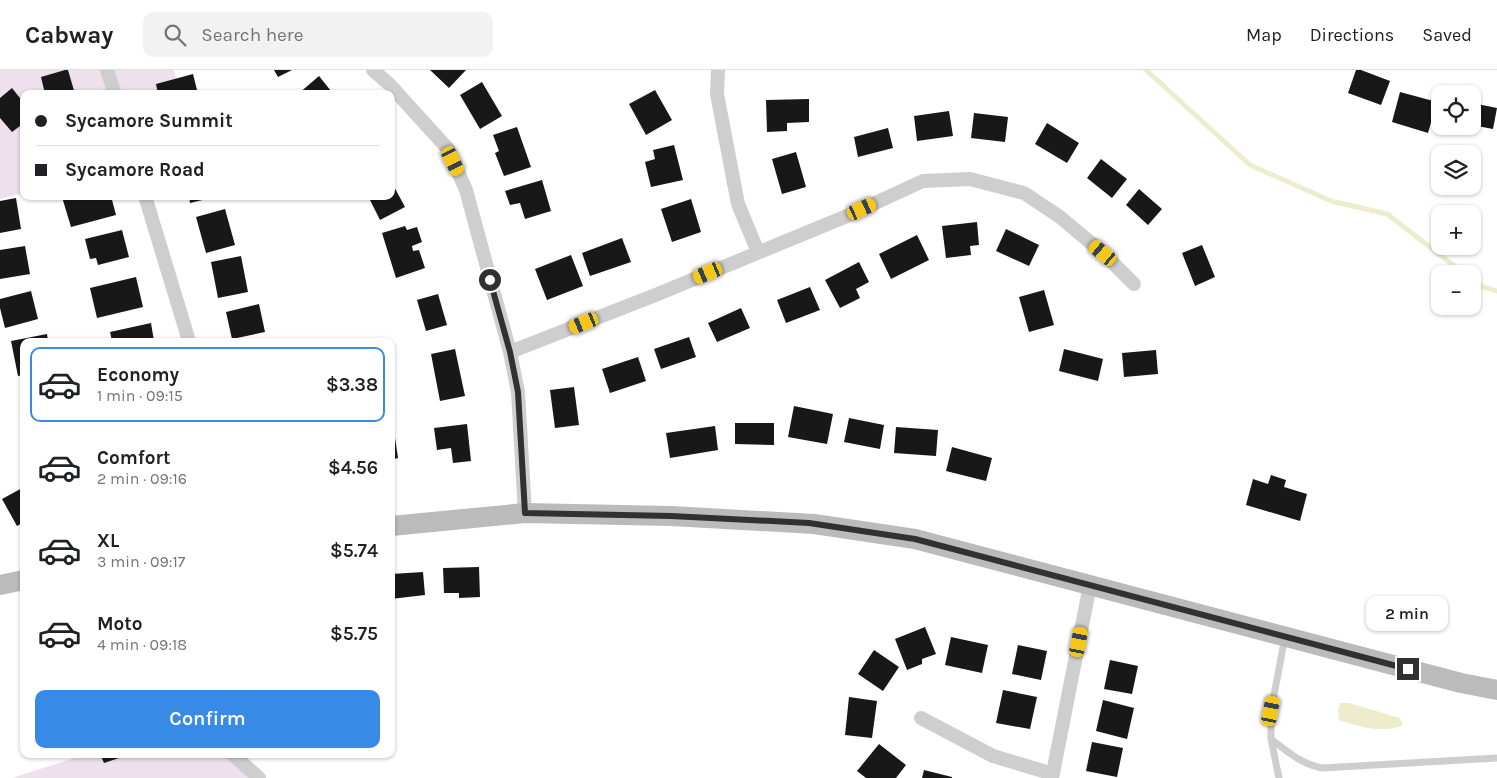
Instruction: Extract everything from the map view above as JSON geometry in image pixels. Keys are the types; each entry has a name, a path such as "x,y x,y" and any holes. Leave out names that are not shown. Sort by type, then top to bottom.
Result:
{"street":[{"path":"107,70 113,90"},
{"path":"373,70 394,90"},
{"path":"718,70 717,94 738,204 758,252"},
{"path":"395,91 448,149 466,190 510,352 518,392 525,513"},
{"path":"510,352 658,294 847,216 923,181 970,179 1024,193 1060,217 1103,253 1134,284"},
{"path":"146,200 188,338"},
{"path":"395,526 525,513 671,516 809,523 915,539 1461,683 1497,690"},
{"path":"0,585 20,581"},
{"path":"922,718 994,756 1053,776 1090,585"},
{"path":"236,758 259,778"}],"lane":[{"path":"1279,778 1272,739 1271,711 1285,637"},
{"path":"1272,739 1296,759 1309,766 1322,768 1497,758"}],"shaded area":[{"path":"0,70 174,70 179,90 20,90 20,194 0,199"},
{"path":"1340,703 1349,703 1400,718 1403,725 1395,728 1379,729 1363,727 1339,720 1338,710"},
{"path":"74,758 244,758 261,778 12,778"}],"building":[{"path":"68,70 74,90 44,90 41,77"},
{"path":"274,70 292,70 278,77"},
{"path":"430,70 466,70 449,88"},
{"path":"1356,70 1361,70 1390,81 1381,105 1348,93"},
{"path":"193,74 197,90 157,90 156,84"},
{"path":"319,76 330,90 303,90"},
{"path":"482,82 502,116 480,129 460,95"},
{"path":"12,88 20,98 20,126 12,132 0,118 0,98"},
{"path":"655,90 672,120 646,135 629,104"},
{"path":"1400,92 1431,100 1431,123 1428,133 1392,122"},
{"path":"809,99 809,122 787,123 787,131 767,132 766,100"},
{"path":"1481,105 1497,108 1493,129 1481,127"},
{"path":"949,111 953,136 917,141 914,116"},
{"path":"974,113 1008,117 1005,142 971,138"},
{"path":"1047,123 1079,143 1067,163 1035,144"},
{"path":"517,127 531,167 504,176 495,153 499,151 493,135"},
{"path":"888,128 893,148 858,157 854,137"},
{"path":"674,145 683,180 651,187 645,162 655,159 653,150"},
{"path":"796,152 806,187 782,194 772,159"},
{"path":"1101,159 1127,179 1112,198 1087,178"},
{"path":"542,180 551,211 525,219 520,203 510,205 505,191"},
{"path":"395,188 405,207 380,220 370,200 395,200"},
{"path":"1139,189 1162,209 1148,225 1126,205"},
{"path":"16,198 21,229 0,233 0,201"},
{"path":"691,199 701,232 672,242 661,209"},
{"path":"63,200 112,200 116,215 71,227"},
{"path":"190,200 202,200 190,203"},
{"path":"225,209 235,245 206,253 196,217"},
{"path":"977,222 979,245 970,246 971,255 946,258 942,226"},
{"path":"405,226 407,230 417,227 422,242 412,246 413,251 419,250 425,268 396,278 382,233"},
{"path":"1006,229 1039,245 1029,266 996,251"},
{"path":"122,230 129,257 98,265 96,258 90,259 85,239"},
{"path":"917,235 929,260 891,279 879,254"},
{"path":"622,238 631,262 590,276 582,253"},
{"path":"1202,245 1215,277 1195,286 1182,253"},
{"path":"25,246 30,274 0,279 0,250"},
{"path":"571,255 583,286 547,300 535,269"},
{"path":"241,256 248,292 218,298 211,262"},
{"path":"859,262 869,282 856,289 860,298 840,308 825,280"},
{"path":"136,277 143,307 97,318 90,288"},
{"path":"810,287 820,310 786,323 777,300"},
{"path":"1044,290 1054,325 1029,332 1019,297"},
{"path":"31,291 38,319 5,328 0,308 0,299"},
{"path":"438,294 447,325 426,331 417,300"},
{"path":"259,304 265,332 232,338 226,312"},
{"path":"741,308 750,328 717,342 708,323"},
{"path":"151,323 154,338 111,338 110,332"},
{"path":"47,334 48,338 26,338"},
{"path":"689,337 696,357 661,369 654,349"},
{"path":"20,339 20,376 18,376 11,341"},
{"path":"455,349 465,396 440,401 431,354"},
{"path":"1064,349 1103,359 1098,381 1059,371"},
{"path":"1156,350 1158,374 1124,377 1122,353"},
{"path":"638,357 646,381 610,393 602,369"},
{"path":"574,387 579,425 555,428 550,390"},
{"path":"794,406 833,414 827,444 788,437"},
{"path":"849,418 884,425 880,449 844,442"},
{"path":"735,423 774,423 774,445 735,444"},
{"path":"467,424 471,461 453,463 451,448 437,450 434,428"},
{"path":"715,426 718,450 670,458 666,433"},
{"path":"896,427 938,430 936,456 894,453"},
{"path":"395,438 398,458 395,459"},
{"path":"952,447 992,458 986,481 946,471"},
{"path":"1271,475 1286,480 1284,487 1307,494 1300,521 1246,505 1253,479 1268,484"},
{"path":"20,489 20,524 17,526 2,499"},
{"path":"479,567 480,597 459,598 459,593 444,593 443,568"},
{"path":"423,572 425,595 395,599 395,574"},
{"path":"925,627 936,654 922,659 922,664 907,670 895,639"},
{"path":"951,637 988,645 982,673 945,665"},
{"path":"1018,645 1047,651 1041,680 1012,674"},
{"path":"874,650 899,667 883,691 858,674"},
{"path":"1110,660 1138,666 1132,694 1104,689"},
{"path":"1003,690 1037,697 1030,729 996,723"},
{"path":"849,697 877,701 872,738 845,735"},
{"path":"1103,700 1134,708 1127,739 1096,731"},
{"path":"1092,742 1123,748 1117,777 1086,771"},
{"path":"879,744 906,765 896,778 866,778 857,771"},
{"path":"102,758 119,758 104,763"},
{"path":"924,770 952,777 952,778 922,778"}],"waterway":[{"path":"1146,70 1250,165 1331,201 1387,214 1453,265"},
{"path":"1481,286 1497,291"}],"route":[{"path":"490,280 510,352 518,392 525,513 671,516 809,523 915,539 1408,669"}]}
